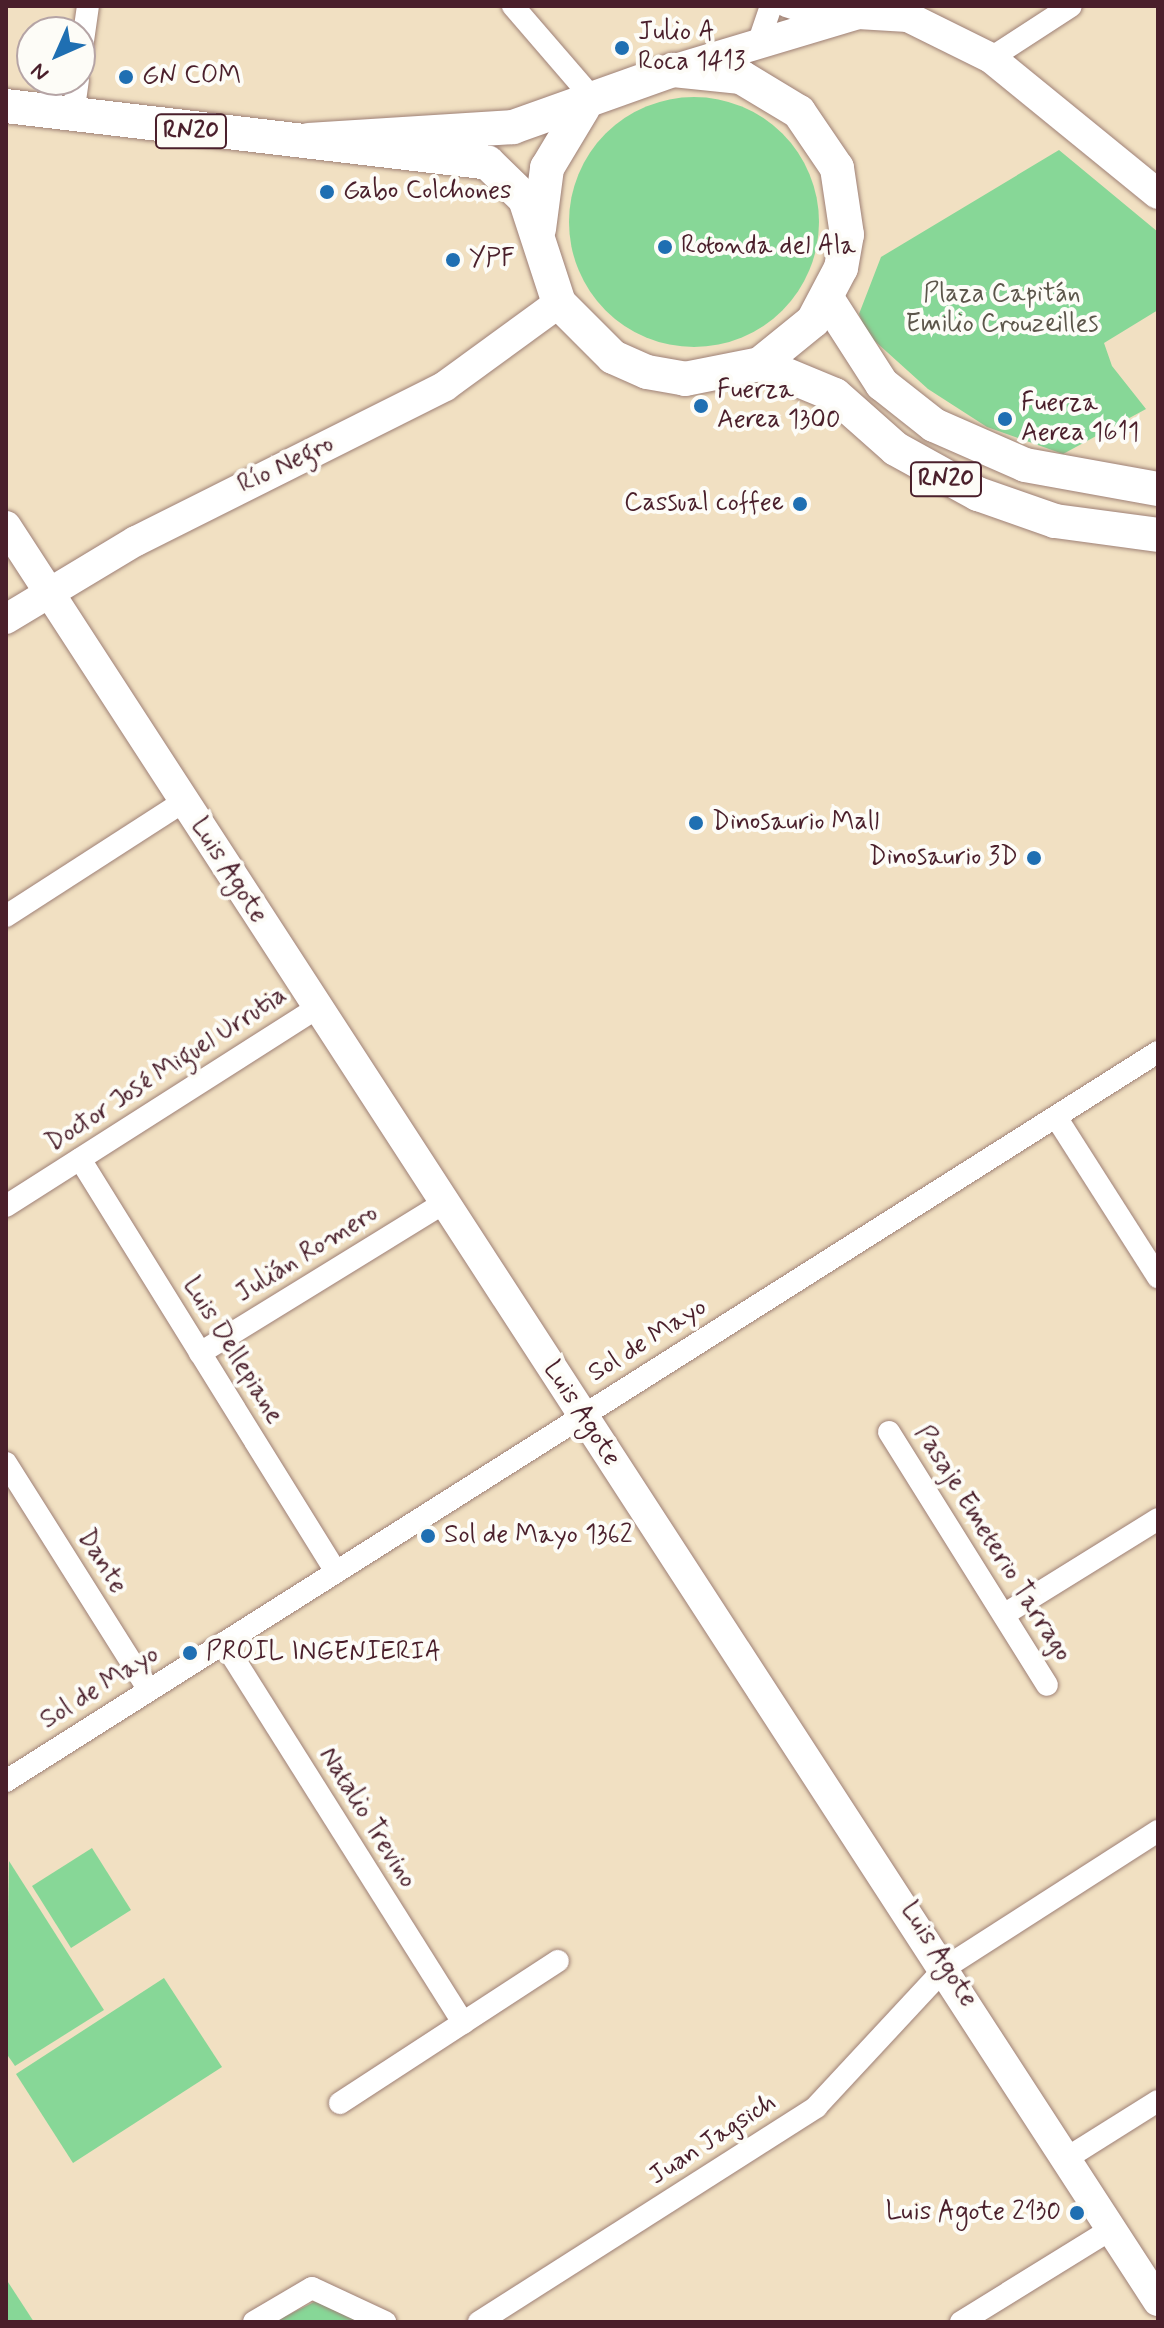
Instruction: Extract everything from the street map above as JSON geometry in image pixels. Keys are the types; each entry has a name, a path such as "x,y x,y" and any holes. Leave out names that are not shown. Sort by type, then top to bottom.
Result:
{"main road":[{"path":"673,70 834,21 885,12 908,17 991,58 1158,194"},
{"name":"RN20","path":"6,106 488,163 525,199 559,303 603,349 647,372 685,379 760,364 799,337 828,300 847,223 837,168 821,138 762,86 707,70 673,70 589,105 497,129 309,140"},
{"name":"RN20","path":"539,249 538,208 547,168 589,105"},
{"name":"RN20","path":"828,300 882,384 934,425 1025,465 1158,489"},
{"name":"Río Negro","path":"6,619 49,592 445,386 559,303"},
{"name":"RN20","path":"760,364 835,395 896,449 978,494 1055,521 1158,535"},
{"name":"Luis Agote","path":"6,526 582,1416 946,1967 1158,2301"}],"street":[{"path":"513,6 589,105"},
{"path":"758,44 771,6"},
{"path":"786,6 834,21"},
{"path":"991,58 1071,6"},
{"path":"73,115 76,96"},
{"path":"6,916 183,802"},
{"name":"Doctor José Miguel Urrutia","path":"6,1206 317,1008"},
{"name":"Sol de Mayo","path":"6,1781 1158,1052"},
{"path":"1056,1117 1158,1277"},
{"name":"Luis Dellepiane","path":"80,1159 336,1572"},
{"name":"Julián Romero","path":"200,1353 444,1203"},
{"name":"Pasaje Emeterio Tarrago","path":"889,1432 1047,1685"},
{"name":"Dante","path":"6,1463 149,1690"},
{"path":"1005,1614 1158,1519"},
{"name":"Natalio Trevino","path":"224,1643 463,2023"},
{"name":"Juan Jagsich","path":"479,2322 816,2107 946,1967 1158,1831"},
{"path":"340,2103 558,1961"},
{"path":"1067,2158 1158,2101"},
{"path":"961,2322 1113,2228"},
{"path":"254,2322 312,2288 385,2322"}],"green space":[{"path":"694,97 730,102 753,112 773,125 791,143 814,186 819,222 814,258 804,281 791,301 773,319 730,342 694,347 658,342 635,332 615,319 597,301 574,258 569,222 574,186 584,163 597,143 615,125 658,102"},
{"name":"Plaza Capitán Emilio Crouzeilles","path":"1059,150 1158,232 1158,310 1104,343 1112,366 1146,409 1063,454 987,427 928,389 867,334 859,314 881,257"},
{"path":"92,1848 131,1910 71,1948 32,1886"},
{"path":"9,1861 104,2010 15,2066 6,2053"},
{"path":"164,1978 222,2067 73,2163 16,2074"},
{"path":"6,2279 34,2322 6,2322"},
{"path":"318,2300 363,2322 274,2322"}],"place":[{"name":"Julio A Roca 1413","path":"622,48"},
{"name":"GN COM","path":"126,77"},
{"name":"Gabo Colchones","path":"327,192"},
{"name":"Rotonda del Ala","path":"665,247"},
{"name":"YPF","path":"453,260"},
{"name":"Fuerza Aerea 1300","path":"701,406"},
{"name":"Fuerza Aerea 1611","path":"1005,419"},
{"name":"Cassual coffee","path":"800,504"},
{"name":"Dinosaurio Mall","path":"696,823"},
{"name":"Dinosaurio 3D","path":"1034,858"},
{"name":"Sol de Mayo 1362","path":"428,1536"},
{"name":"PROIL INGENIERIA","path":"190,1653"},
{"name":"Luis Agote 2130","path":"1077,2213"}]}
